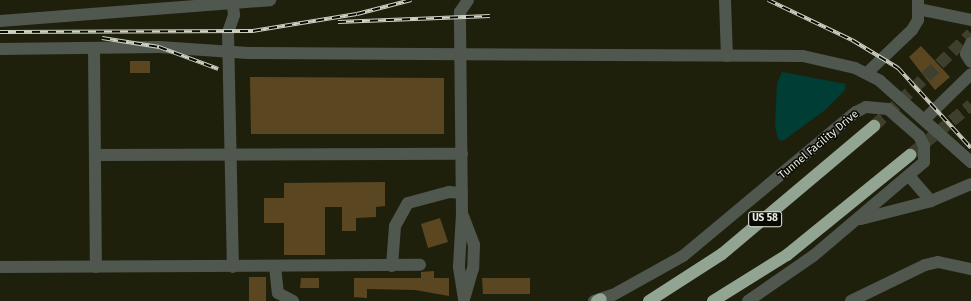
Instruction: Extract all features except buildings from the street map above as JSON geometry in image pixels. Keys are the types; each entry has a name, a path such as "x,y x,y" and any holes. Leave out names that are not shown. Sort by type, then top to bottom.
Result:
{"highway":[{"name":"US 58","path":"649,301 722,254 874,126"},
{"path":"713,301 787,255 910,156"}],"street":[{"path":"0,21 270,0"},
{"path":"464,300 468,242 462,214 462,55 460,12 468,0"},
{"path":"725,0 727,56"},
{"path":"233,2 228,49 233,267"},
{"path":"867,73 912,30 918,20 918,4 971,20"},
{"path":"971,43 966,54 971,62"},
{"path":"0,49 228,49 248,53 802,56 867,73 899,95 971,162"},
{"path":"94,49 96,267"},
{"path":"925,119 971,74"},
{"name":"Tunnel Facility Drive","path":"597,300 613,295 683,256 866,107 888,108 921,141 924,162 910,177 788,275 748,301"},
{"path":"95,155 462,154"},
{"path":"910,177 931,201"},
{"path":"857,220 931,201 971,184"},
{"path":"392,266 395,226 408,204 449,192 462,193"},
{"path":"851,301 925,265 938,262 971,269"},
{"path":"0,267 420,265"},
{"path":"275,266 278,293 293,301"}],"water":[{"path":"782,72 846,84 845,90 825,110 783,141 778,139 775,126 777,84"}],"tunnel":[{"path":"874,126 971,34"},
{"path":"910,155 971,105"}],"railway":[{"path":"0,32 253,31 357,14 411,0"},
{"path":"768,0 852,40 898,68 971,148"},
{"path":"338,22 490,16"},
{"path":"102,38 159,47 218,69"}]}
